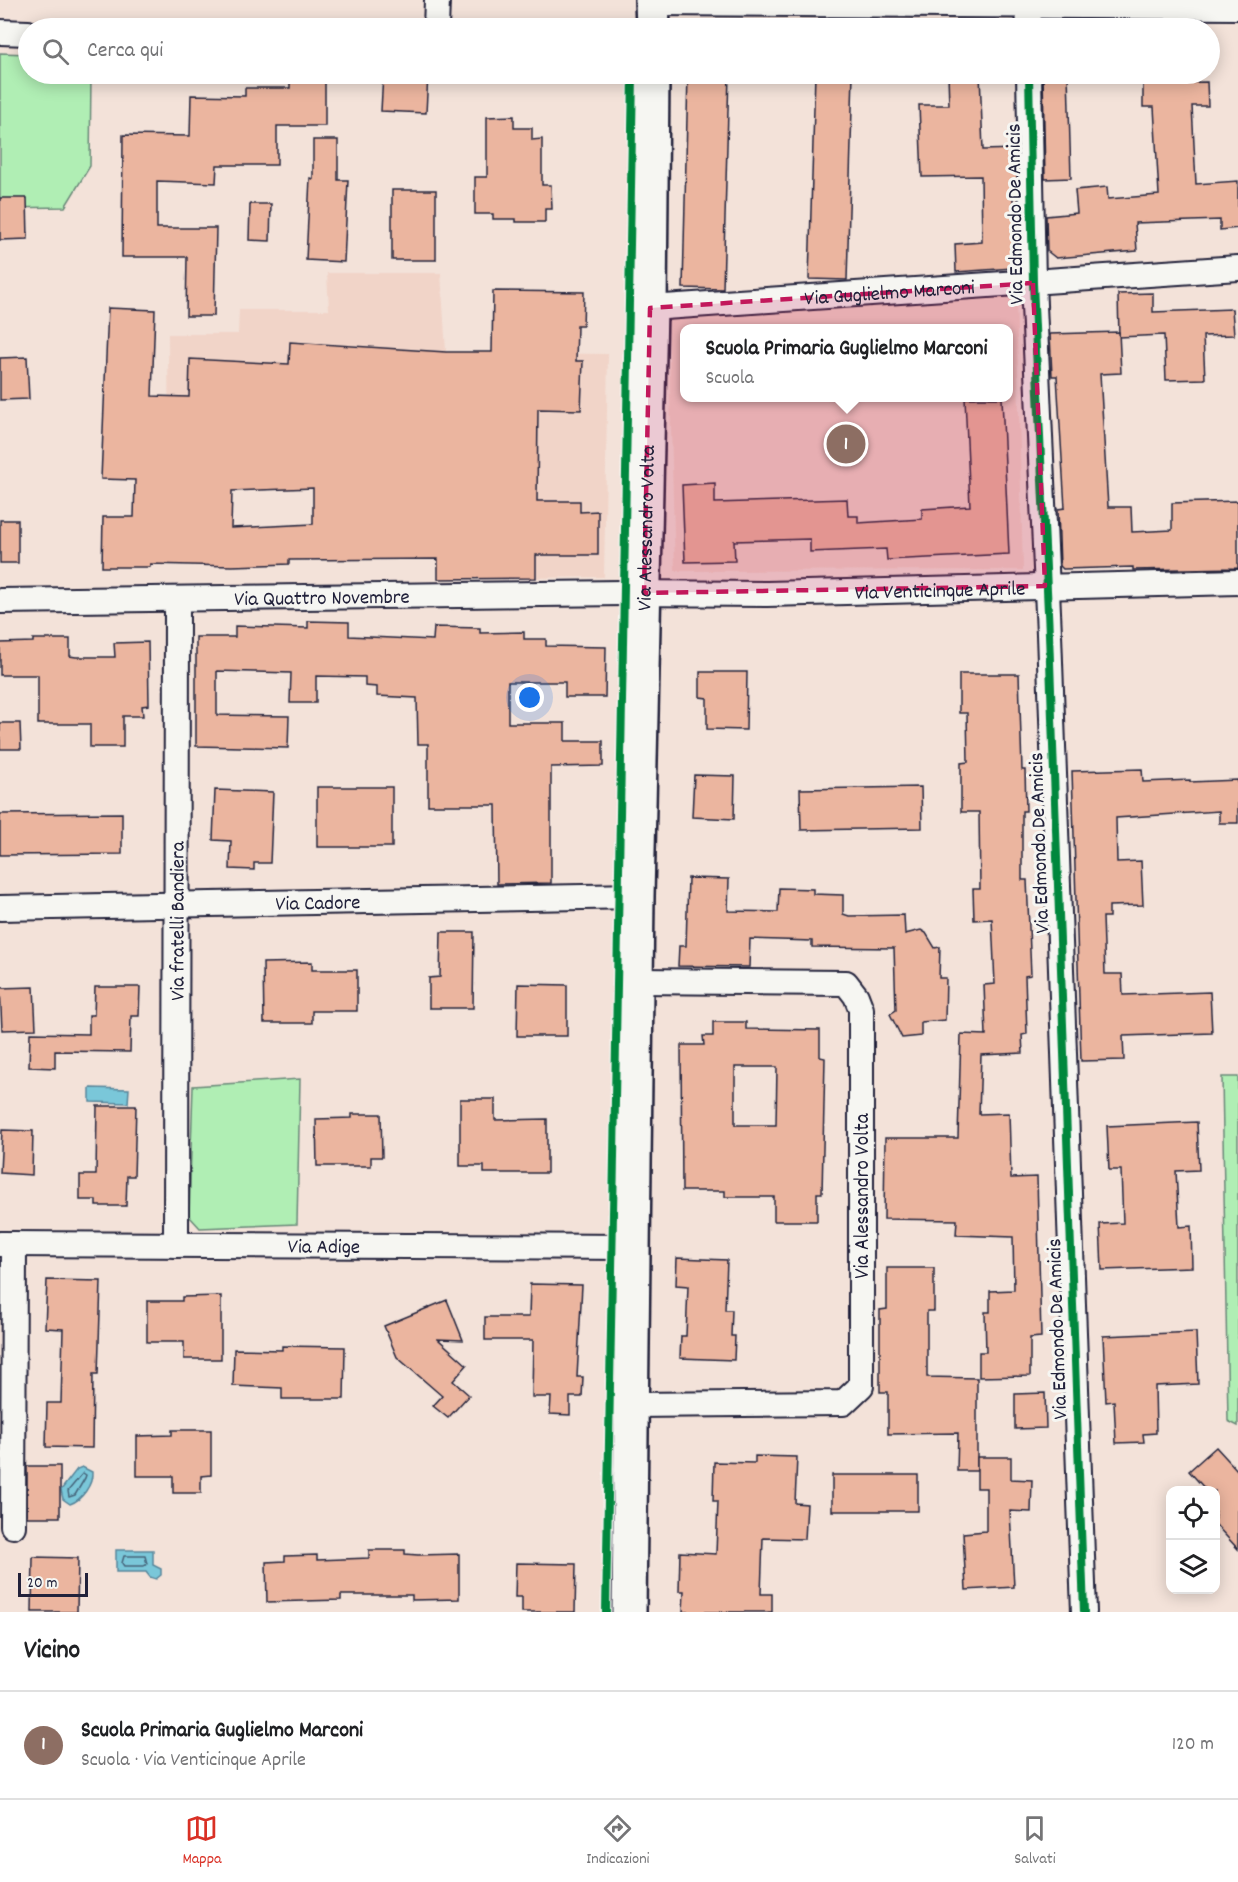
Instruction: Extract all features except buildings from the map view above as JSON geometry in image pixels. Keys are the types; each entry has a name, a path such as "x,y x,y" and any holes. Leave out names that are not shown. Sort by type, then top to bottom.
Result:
{"street":[{"path":"436,18 437,0"},
{"path":"652,10 888,2 1028,17 1238,7"},
{"path":"0,32 18,33"},
{"name":"Via Alessandro Volta","path":"629,1612 637,896 650,308 652,84"},
{"name":"Via Edmondo De Amicis","path":"1029,84 1033,283 1050,669 1084,1612"},
{"name":"Via Guglielmo Marconi","path":"650,308 1238,268"},
{"name":"Via Venticinque Aprile","path":"644,593 767,594 1238,582"},
{"name":"Via Quattro Novembre","path":"0,601 644,593"},
{"name":"Via fratelli Bandiera","path":"176,1245 177,598"},
{"name":"Via Cadore","path":"0,908 637,896"},
{"name":"Via Alessandro Volta","path":"631,1405 843,1403 861,1386 861,1010 856,996 846,983 637,981"},
{"name":"Via Adige","path":"13,1526 7,1244 633,1247"}],"highlighted area":[{"path":"1033,283 1045,586 644,593 650,308"}],"shaded area":[{"path":"327,273 441,273 446,352 608,354 604,577 438,579 438,485 169,492 168,334 238,334 239,310 329,310"},
{"path":"1016,296 1023,570 675,571 668,318"}],"green space":[{"path":"0,53 18,54 18,84 91,84 90,166 65,207 0,208"},
{"path":"1222,1077 1238,1077 1238,1426 1228,1421"},
{"path":"300,1079 297,1224 200,1228 189,1216 193,1086"}],"water":[{"path":"90,1088 129,1089 128,1103 90,1102"},
{"path":"82,1467 92,1472 91,1482 82,1495 70,1504 63,1499 61,1490 77,1469"},
{"path":"116,1550 153,1550 153,1565 161,1569 161,1575 156,1579 150,1577 146,1572 116,1572"}],"cycle path":[{"path":"606,1612 633,84"},
{"path":"1029,84 1033,283 1049,634 1084,1612"}],"place":[{"name":"Scuola Primaria Guglielmo Marconi","path":"846,444"}]}
